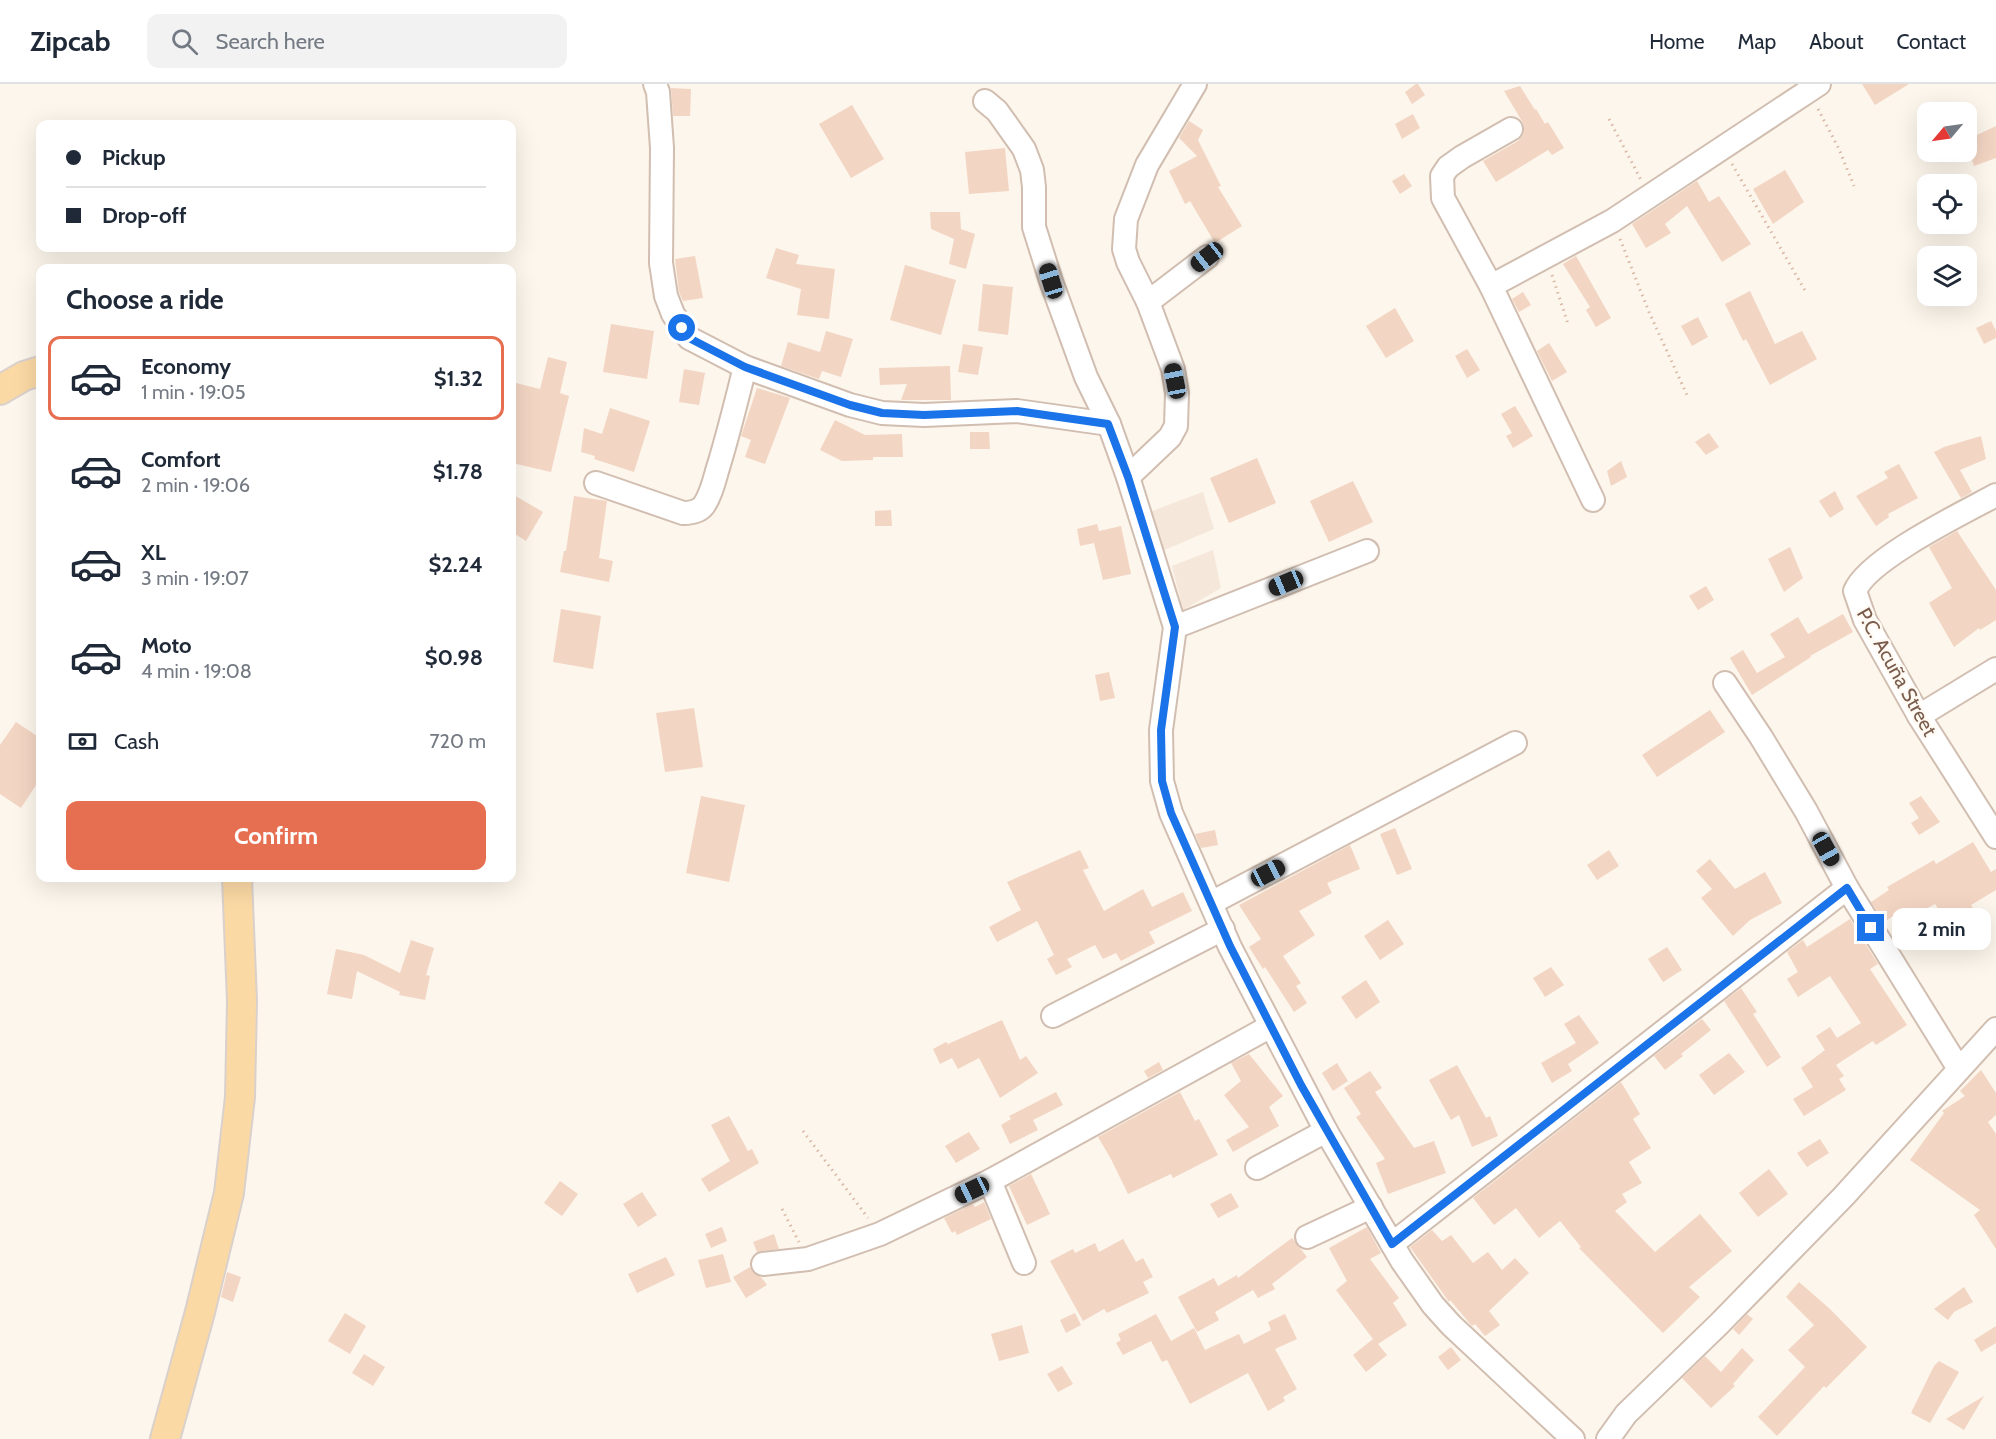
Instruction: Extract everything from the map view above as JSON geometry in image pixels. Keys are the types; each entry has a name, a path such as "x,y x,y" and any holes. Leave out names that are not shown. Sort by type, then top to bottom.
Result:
{"main road":[{"path":"0,390 24,376 36,372"},
{"path":"165,1439 229,1193 240,1097 242,1001 237,882"}],"street":[{"path":"655,84 658,92 662,148 661,263 666,296 673,314 689,338 745,367 850,405 882,413 924,415 1017,411 1108,424"},
{"path":"1128,477 1170,437 1176,426 1178,393 1173,369 1148,302 1124,249 1126,219 1147,165 1195,84"},
{"path":"1491,286 1612,221 1648,195 1813,88"},
{"path":"985,102 997,111 1024,149 1032,170 1034,227 1086,377 1108,424 1128,477 1175,627 1161,730 1162,781 1171,813 1222,929 1326,1131 1392,1244 1433,1305 1451,1325 1573,1439"},
{"path":"1511,129 1448,167 1442,176 1443,198 1491,286 1593,500"},
{"path":"1148,302 1207,257"},
{"path":"596,483 683,513 699,510 713,485 727,442 745,367"},
{"name":"P.C. Acuña Street","path":"1996,495 1905,545 1859,580 1855,591 1865,620 1919,716 1996,837"},
{"path":"1175,627 1367,551"},
{"path":"1919,716 1996,669"},
{"path":"1725,683 1806,811 1847,888 1959,1069"},
{"path":"1211,903 1515,743"},
{"path":"1392,1244 1847,888"},
{"path":"1053,1016 1222,929"},
{"path":"763,1264 808,1259 880,1234 990,1181 1271,1026"},
{"path":"1608,1439 1626,1414 1719,1324 1843,1197 1996,1029"},
{"path":"1257,1168 1326,1131"},
{"path":"990,1181 1024,1263"},
{"path":"1307,1238 1371,1207"}],"path":[{"path":"1813,88 1854,186"},
{"path":"1609,119 1648,195"},
{"path":"1723,147 1807,294"},
{"path":"1612,221 1629,258 1649,312 1687,395"},
{"path":"1545,256 1568,324"},
{"path":"803,1131 880,1234"},
{"path":"782,1209 808,1259"}],"shaded area":[{"path":"1203,492 1214,529 1162,551 1149,512"},
{"path":"1213,550 1221,588 1183,610 1172,566"}],"building":[{"path":"1416,84 1425,95 1412,104 1405,92"},
{"path":"1862,84 1909,84 1875,105"},
{"path":"1520,86 1545,124 1548,122 1564,148 1552,155 1548,150 1496,182 1483,161 1518,141 1523,135 1523,123 1504,91"},
{"path":"671,88 691,89 690,116 673,116"},
{"path":"852,105 884,159 851,178 819,124"},
{"path":"1413,114 1420,128 1402,139 1395,124"},
{"path":"1189,121 1203,130 1198,140 1221,186 1218,187 1242,226 1215,243 1190,201 1185,204 1169,171 1197,156 1179,138"},
{"path":"1996,126 1996,158 1974,166 1973,162 1977,162 1977,135"},
{"path":"1005,148 1009,191 969,194 965,152"},
{"path":"1785,170 1804,202 1773,224 1753,189"},
{"path":"1404,174 1412,186 1400,194 1392,181"},
{"path":"1697,181 1709,202 1719,196 1751,244 1722,262 1687,206 1665,224 1671,233 1646,248 1632,224"},
{"path":"930,212 960,212 961,229 975,234 966,269 949,264 954,239 931,229"},
{"path":"776,248 799,255 796,264 835,269 829,319 797,315 801,289 766,278"},
{"path":"695,256 703,298 683,301 679,292 675,259"},
{"path":"1576,256 1611,318 1596,327 1586,310 1590,307 1563,264"},
{"path":"905,265 956,280 941,335 890,320"},
{"path":"983,284 1013,287 1008,335 978,331"},
{"path":"1750,291 1775,344 1802,331 1817,359 1770,385 1746,339 1743,341 1725,304"},
{"path":"1523,292 1531,305 1519,312 1512,299"},
{"path":"1395,308 1414,341 1386,358 1366,326"},
{"path":"1698,317 1708,337 1692,346 1681,326"},
{"path":"1991,321 1996,331 1996,338 1984,344 1976,328"},
{"path":"611,324 654,331 647,379 603,372"},
{"path":"826,331 853,339 841,377 822,371 819,379 781,366 788,342 820,352"},
{"path":"1549,343 1567,372 1552,381 1537,351"},
{"path":"963,344 983,347 978,375 958,372"},
{"path":"1467,349 1480,370 1467,378 1455,356"},
{"path":"548,357 567,362 560,393 569,396 551,472 516,464 516,383 540,389"},
{"path":"950,366 951,400 901,400 907,384 880,385 879,368"},
{"path":"684,369 705,373 699,405 679,402"},
{"path":"757,388 790,398 765,464 745,457 751,440 741,436"},
{"path":"1515,406 1533,436 1513,448 1506,436 1512,433 1501,414"},
{"path":"610,408 650,421 634,472 594,459 595,456 581,452 584,428 602,434"},
{"path":"835,420 865,435 902,434 903,457 873,457 873,460 842,461 820,450"},
{"path":"970,432 989,432 990,449 970,449"},
{"path":"1709,433 1719,447 1706,455 1695,442"},
{"path":"1981,436 1986,459 1960,470 1972,492 1961,498 1934,452"},
{"path":"1257,458 1276,503 1229,523 1210,478"},
{"path":"1621,461 1627,477 1611,486 1607,471"},
{"path":"1899,464 1918,498 1888,514 1889,517 1876,526 1856,496 1888,478 1884,472"},
{"path":"1353,481 1373,522 1329,542 1310,501"},
{"path":"1835,491 1844,509 1830,518 1819,501"},
{"path":"516,496 543,512 526,541 516,535"},
{"path":"574,496 607,501 599,558 613,561 609,582 560,572 564,551 566,551"},
{"path":"891,510 892,526 875,526 875,511"},
{"path":"1097,524 1099,531 1121,526 1131,574 1103,580 1094,543 1080,546 1077,529"},
{"path":"1957,531 1996,590 1996,620 1980,630 1979,628 1954,647 1929,603 1952,588 1929,547"},
{"path":"1790,547 1803,578 1784,592 1768,559"},
{"path":"1706,586 1714,600 1698,610 1689,596"},
{"path":"561,609 601,616 593,669 553,662"},
{"path":"1843,614 1853,632 1810,656 1752,695 1730,658 1743,650 1757,673 1785,657 1770,634 1798,617 1808,634"},
{"path":"1109,672 1115,698 1100,701 1095,675"},
{"path":"694,708 703,767 665,772 656,713"},
{"path":"1710,710 1725,732 1657,777 1642,755"},
{"path":"16,722 36,735 36,785 21,808 0,794 0,745"},
{"path":"701,796 745,805 729,882 686,873"},
{"path":"1921,796 1940,822 1919,835 1911,823 1919,818 1909,803"},
{"path":"1395,828 1412,869 1397,875 1380,834"},
{"path":"1215,830 1218,845 1201,848 1195,834"},
{"path":"1973,842 1991,872 1996,869 1996,890 1971,905 1979,917 1954,933 1935,904 1906,920 1901,911 1884,922 1871,902 1889,890 1887,887 1934,860 1936,864"},
{"path":"1350,845 1360,869 1327,883 1332,893 1299,911 1315,935 1283,956 1301,983 1296,986 1307,1003 1294,1012 1249,947 1261,939 1239,905"},
{"path":"1080,850 1089,868 1083,870 1104,911 1143,889 1152,907 1183,892 1192,911 1149,932 1155,943 1121,961 1116,953 1103,959 1095,945 1067,959 1072,967 1056,975 1047,959 1054,955 1037,921 997,942 989,927 1021,910 1007,882"},
{"path":"1609,850 1619,866 1597,880 1587,865"},
{"path":"1710,859 1735,889 1765,872 1782,903 1750,920 1733,936 1701,898 1712,889 1696,871"},
{"path":"1850,919 1878,964 1870,969 1907,1025 1876,1045 1873,1041 1836,1065 1844,1076 1839,1079 1846,1090 1804,1116 1793,1099 1813,1087 1801,1068 1825,1050 1816,1036 1830,1027 1837,1038 1861,1023 1830,976 1798,997 1787,979 1798,972 1787,952 1803,940 1807,947"},
{"path":"1388,920 1404,944 1380,960 1364,936"},
{"path":"411,940 434,948 426,975 430,976 425,1000 399,995 400,992 357,971 352,999 327,994 336,949 364,955 400,973"},
{"path":"1667,947 1682,970 1663,982 1648,959"},
{"path":"1551,967 1564,985 1545,997 1533,978"},
{"path":"1366,980 1380,1002 1356,1019 1341,997"},
{"path":"1741,988 1757,1012 1753,1014 1781,1057 1767,1067 1724,1001"},
{"path":"1579,1015 1599,1043 1568,1064 1572,1071 1552,1083 1541,1063 1576,1043 1564,1024"},
{"path":"1702,1019 1711,1030 1665,1070 1654,1056"},
{"path":"1002,1020 1020,1060 1026,1056 1038,1073 1000,1098 979,1058 958,1069 952,1058 940,1064 933,1049"},
{"path":"1729,1053 1745,1072 1714,1095 1699,1075"},
{"path":"1249,1054 1283,1096 1269,1107 1279,1126 1233,1152 1226,1140 1249,1127 1224,1095 1241,1081 1231,1063"},
{"path":"1159,1062 1163,1070 1148,1078 1144,1071"},
{"path":"1337,1063 1348,1081 1333,1091 1322,1073"},
{"path":"1457,1065 1486,1118 1490,1116 1498,1136 1472,1147 1459,1115 1451,1120 1429,1080"},
{"path":"1981,1070 1996,1093 1996,1115 1988,1122 1996,1134 1996,1249 1974,1215 1980,1210 1910,1160 1944,1113 1942,1111 1965,1096 1960,1091"},
{"path":"1370,1071 1382,1088 1375,1092 1414,1148 1434,1141 1446,1173 1388,1194 1376,1163 1385,1159 1356,1117 1361,1114 1344,1088"},
{"path":"1621,1082 1640,1114 1633,1119 1651,1148 1629,1162 1642,1183 1622,1194 1627,1202 1615,1211 1655,1252 1700,1214 1732,1251 1689,1287 1700,1297 1663,1333 1579,1248 1581,1247 1560,1221 1539,1238 1516,1208 1494,1225 1473,1198"},
{"path":"1056,1092 1063,1105 1033,1120 1038,1130 1010,1144 1001,1125 1011,1119 1009,1116"},
{"path":"1180,1092 1195,1121 1199,1119 1218,1155 1173,1178 1171,1174 1128,1194 1098,1137"},
{"path":"729,1116 748,1151 752,1149 759,1163 709,1192 701,1179 730,1161 711,1125"},
{"path":"969,1132 980,1149 956,1163 945,1146"},
{"path":"1820,1139 1829,1153 1807,1167 1797,1153"},
{"path":"1769,1169 1788,1194 1758,1217 1739,1193"},
{"path":"1031,1174 1050,1214 1027,1225 1009,1186"},
{"path":"560,1181 578,1194 562,1216 544,1203"},
{"path":"642,1192 657,1215 638,1227 623,1204"},
{"path":"1231,1193 1239,1207 1218,1218 1210,1204"},
{"path":"984,1202 991,1219 957,1235 955,1231 952,1233 944,1218 973,1204 975,1207"},
{"path":"722,1227 727,1241 711,1248 705,1234"},
{"path":"1367,1227 1381,1253 1370,1259 1399,1298 1393,1303 1407,1325 1378,1344 1387,1355 1366,1372 1353,1355 1373,1339 1336,1290 1347,1281 1329,1248"},
{"path":"1432,1230 1442,1241 1451,1235 1473,1263 1488,1252 1502,1270 1515,1258 1529,1273 1489,1311 1500,1325 1485,1336 1475,1324 1472,1326 1450,1300 1449,1302 1410,1247"},
{"path":"774,1234 779,1249 757,1252 753,1242"},
{"path":"1292,1238 1307,1257 1272,1284 1275,1289 1258,1298 1253,1290 1215,1312 1219,1320 1197,1332 1178,1297 1214,1278 1218,1286 1237,1275 1238,1278"},
{"path":"1123,1239 1136,1262 1143,1258 1153,1277 1143,1282 1149,1293 1107,1313 1104,1309 1083,1321 1050,1261 1073,1249 1075,1253 1095,1243 1099,1252"},
{"path":"723,1254 731,1282 706,1288 698,1260"},
{"path":"666,1257 675,1275 637,1293 628,1274"},
{"path":"750,1267 767,1285 746,1298 733,1277"},
{"path":"227,1272 241,1277 233,1302 221,1297"},
{"path":"1799,1282 1830,1309 1867,1347 1826,1388 1824,1386 1777,1436 1758,1417 1805,1367 1788,1350 1814,1325 1786,1297"},
{"path":"1964,1287 1973,1302 1954,1312 1948,1320 1934,1309"},
{"path":"345,1313 366,1326 350,1354 328,1341"},
{"path":"1075,1313 1081,1325 1066,1333 1060,1320"},
{"path":"1156,1314 1171,1341 1194,1328 1205,1350 1239,1334 1244,1344 1271,1330 1268,1322 1285,1314 1297,1339 1275,1349 1297,1389 1283,1397 1285,1401 1268,1411 1248,1373 1190,1404 1167,1360 1162,1362 1151,1341 1123,1355 1116,1343 1121,1340 1118,1334"},
{"path":"1747,1314 1753,1319 1739,1335 1733,1329"},
{"path":"1022,1325 1029,1353 999,1361 991,1334"},
{"path":"1996,1326 1996,1343 1981,1352 1974,1340"},
{"path":"1451,1347 1461,1360 1448,1370 1438,1357"},
{"path":"1742,1348 1754,1360 1733,1384 1735,1386 1711,1408 1682,1378 1705,1356 1721,1372"},
{"path":"364,1354 385,1367 373,1386 352,1373"},
{"path":"1939,1361 1959,1372 1930,1423 1911,1413 1934,1366"},
{"path":"1062,1366 1073,1384 1058,1392 1047,1374"},
{"path":"1984,1396 1964,1430 1946,1419"}],"route":[{"path":"682,328 689,338 745,367 850,405 882,413 924,415 1017,411 1108,424 1128,477 1175,627 1161,730 1162,781 1171,813 1230,946 1301,1085 1392,1244 1847,888 1871,928"}]}
